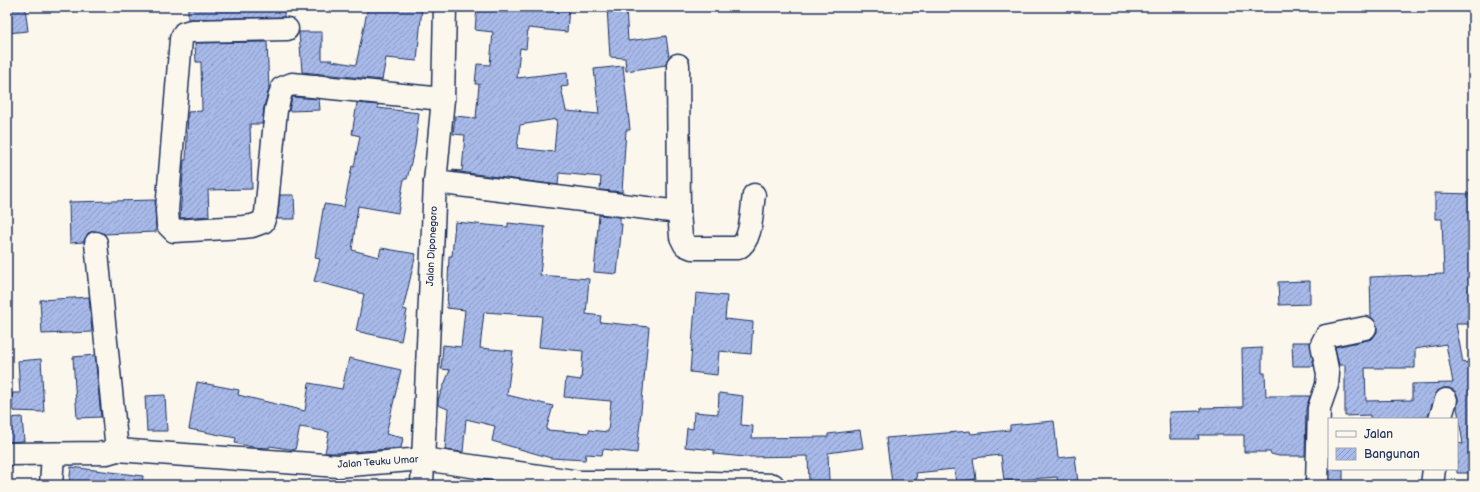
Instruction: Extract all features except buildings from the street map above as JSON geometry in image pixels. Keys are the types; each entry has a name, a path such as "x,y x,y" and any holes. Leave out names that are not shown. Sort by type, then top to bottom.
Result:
{"street":[{"name":"Jalan Diponegoro","path":"422,485 435,182 443,99 445,7"},
{"path":"287,29 191,31 184,33 181,40 166,210 168,225 174,231 243,227 252,226 263,222 266,213 276,110 282,88 292,84 443,99"},
{"path":"678,65 679,212 682,237 685,245 692,248 738,248 744,245 748,237 754,195"},
{"path":"435,182 679,212"},
{"path":"96,242 117,450"},
{"path":"1317,485 1319,408 1327,385 1328,374 1322,344 1326,336 1365,328"},
{"name":"Jalan Teuku Umar","path":"7,454 107,453 117,450 338,466 423,459 580,482 681,482 773,485"},
{"path":"52,485 54,454"},
{"path":"1432,485 1434,470"}]}
